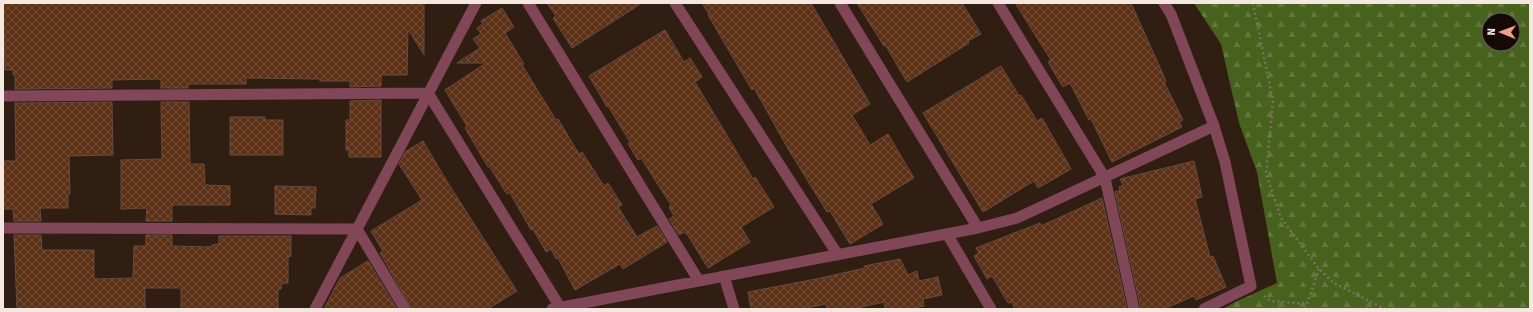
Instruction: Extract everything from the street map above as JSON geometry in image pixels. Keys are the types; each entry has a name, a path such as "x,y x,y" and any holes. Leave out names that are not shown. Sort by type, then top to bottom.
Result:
{"street":[{"path":"315,309 476,3"},
{"path":"528,3 699,281"},
{"path":"675,3 838,255"},
{"path":"840,3 978,228"},
{"path":"998,3 1105,178 1134,309"},
{"path":"1164,3 1171,14 1214,126 1225,162 1251,286 1204,309"},
{"path":"3,96 428,93"},
{"path":"428,93 556,308 978,228 1017,218 1214,126"},
{"path":"3,228 357,230"},
{"path":"357,230 405,309"},
{"path":"947,234 991,309"},
{"path":"724,276 734,309"}],"path":[{"path":"1252,3 1273,101 1266,174 1280,218 1319,269 1334,283 1385,309"},
{"path":"1271,301 1307,304 1319,269"}],"green space":[{"path":"1194,3 1530,3 1530,309 1223,309 1277,283 1257,172 1239,123 1221,44"}],"building":[{"path":"3,3 424,3 424,55 408,29 407,75 381,75 381,86 350,87 350,81 320,81 319,79 246,78 246,84 188,84 188,88 161,88 161,79 112,80 112,88 15,89 15,75 13,75 13,70 5,70"},
{"path":"547,3 642,3 572,48 553,18 556,16"},
{"path":"702,3 811,3 870,104 852,115 870,145 888,134 914,178 871,204 883,224 850,244 830,211 827,212 787,147 754,88 752,90"},
{"path":"857,3 962,3 981,34 968,41 969,43 907,82 886,46 884,46"},
{"path":"1015,3 1131,3 1166,81 1164,82 1183,120 1179,122 1182,127 1112,162 1091,119 1089,120 1070,83 1063,87 1048,62 1051,60"},
{"path":"502,8 514,27 505,33 524,64 522,65 579,154 582,152 604,186 608,183 622,205 618,207 637,237 657,226 667,242 623,269 620,264 575,290 558,258 556,259 551,249 546,252 533,229 531,230 510,193 507,194 489,166 488,167 465,128 467,126 445,90 486,63 457,63 480,48 473,39 481,34 477,28 483,24 481,21"},
{"path":"665,30 684,62 690,58 702,77 695,82 753,179 755,177 774,207 741,227 750,242 708,268 687,234 684,232 679,235 669,219 674,216 669,207 671,205 641,158 638,160 628,144 630,142 589,76"},
{"path":"1001,66 1019,96 1021,95 1037,121 1042,118 1071,169 1038,188 1034,181 983,212 923,113"},
{"path":"381,100 381,157 349,157 349,150 346,150 346,120 350,120 350,101"},
{"path":"112,102 113,155 69,156 70,194 68,194 68,208 40,208 41,221 14,221 13,209 3,209 3,161 16,161 15,103"},
{"path":"161,102 189,102 190,164 204,164 205,185 230,186 230,205 172,205 172,221 146,221 147,208 121,209 121,160 162,159"},
{"path":"230,117 265,117 265,120 283,120 283,155 230,155"},
{"path":"423,141 517,291 488,309 412,309 380,253 383,251 371,231 422,200 399,164 405,152"},
{"path":"1194,161 1202,197 1195,199 1210,257 1213,256 1226,287 1196,300 1194,296 1164,309 1141,309 1115,192 1120,190 1119,187 1123,185 1120,179"},
{"path":"275,186 316,187 315,208 311,208 311,215 275,214"},
{"path":"1102,198 1127,309 1015,309 1012,302 1008,303 992,276 987,279 974,256 979,253 976,248 1040,223 1041,226"},
{"path":"14,235 41,235 42,250 94,250 94,279 133,278 134,246 146,246 146,235 172,235 172,246 212,247 212,245 219,244 219,236 291,236 291,256 288,257 288,283 282,283 281,289 278,289 278,309 181,309 181,288 145,288 145,309 17,309"},
{"path":"900,259 908,275 917,271 919,281 938,277 942,295 923,299 924,306 909,309 885,309 884,302 852,309 827,309 826,304 801,309 751,309 748,292 821,278 865,268 864,266"},
{"path":"368,261 397,309 324,309 340,278"}]}
